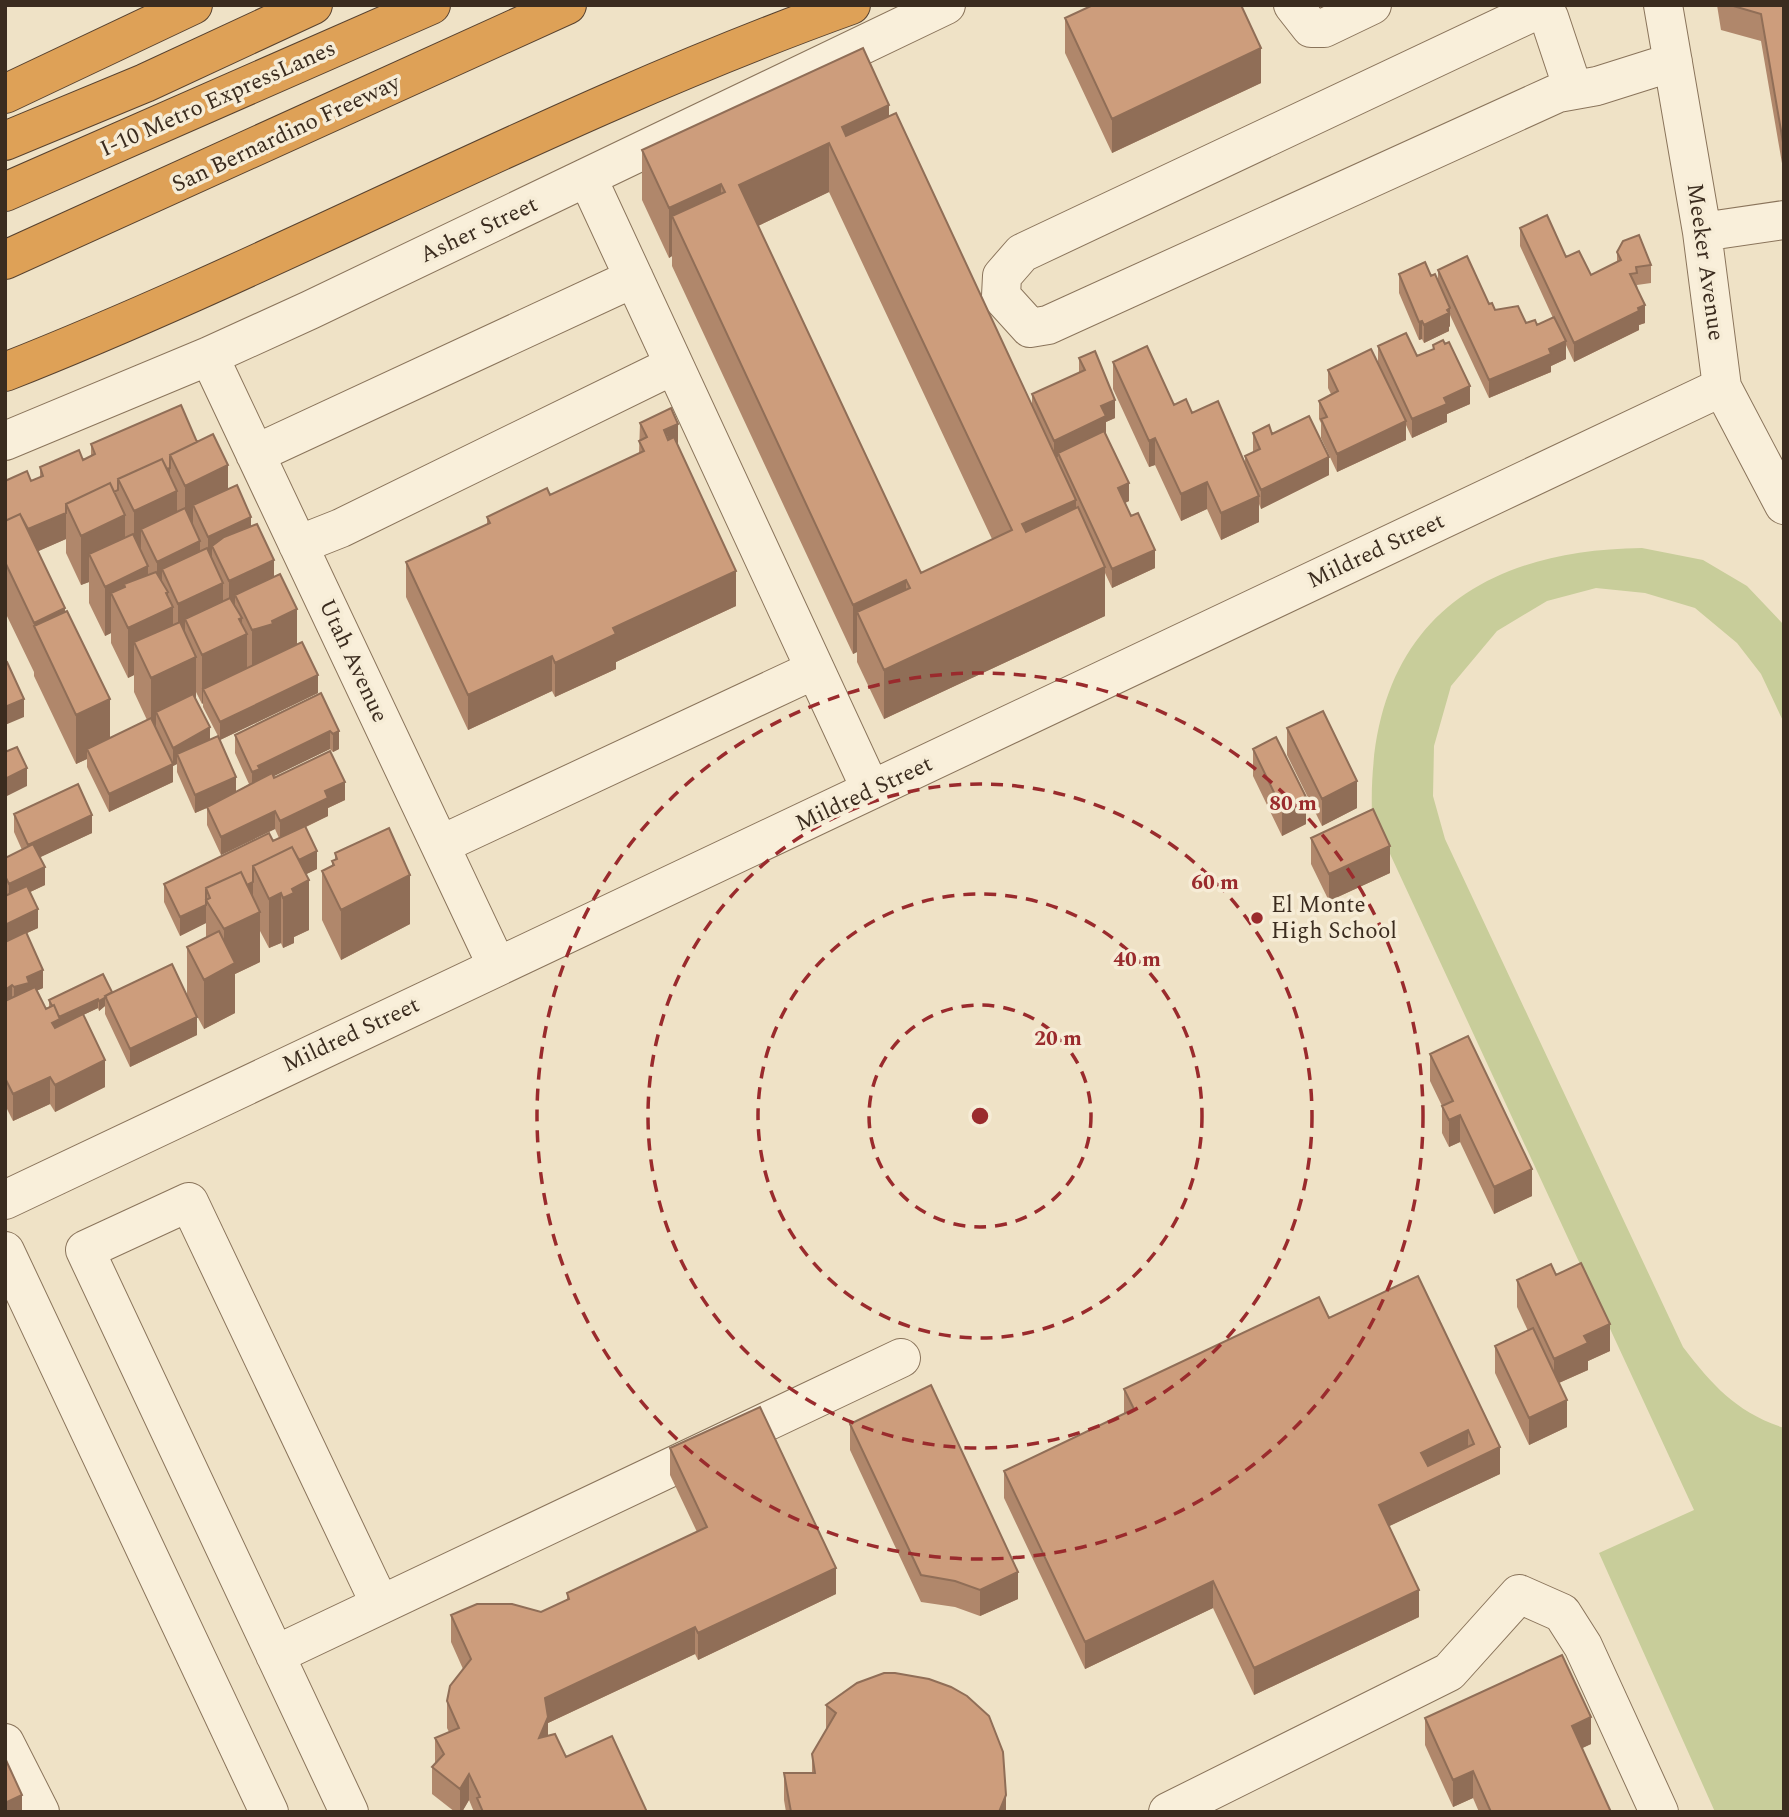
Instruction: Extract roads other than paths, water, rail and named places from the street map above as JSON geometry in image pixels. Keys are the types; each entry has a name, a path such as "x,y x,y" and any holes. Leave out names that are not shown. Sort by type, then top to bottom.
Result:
{"highway":[{"path":"5,94 193,5"},
{"name":"I-10 Metro ExpressLanes","path":"5,141 145,83 313,5"},
{"name":"I-10 Metro ExpressLanes","path":"5,192 430,5"},
{"name":"San Bernardino Freeway","path":"5,260 566,5"},
{"path":"5,372 209,287 645,85 850,5"}],"street":[{"name":"Asher Street","path":"5,441 209,356 588,179 946,5"},
{"path":"1293,5 1311,28 1324,28 1371,5"},
{"name":"Meeker Avenue","path":"1662,5 1702,232 1722,387 1784,505"},
{"path":"1573,89 1549,17 1535,11 1022,253 1002,276 1001,296 1030,328 1048,325 1558,93 1597,86 1672,62"},
{"path":"588,179 871,790"},
{"path":"1702,232 1783,220 1784,226"},
{"path":"255,453 634,278"},
{"name":"Utah Avenue","path":"209,356 497,966"},
{"path":"298,545 353,522 674,365"},
{"name":"Mildred Street","path":"5,1200 1722,387"},
{"path":"440,845 814,670"},
{"path":"349,1812 85,1250 189,1202 380,1604"},
{"path":"5,1251 18,1313 270,1812"},
{"path":"275,1655 901,1358"},
{"path":"1168,1812 1449,1672 1520,1594 1562,1613 1583,1646 1659,1812"},
{"path":"5,1743 40,1812"}],"place":[{"name":"El Monte High School","path":"1257,918"}]}
